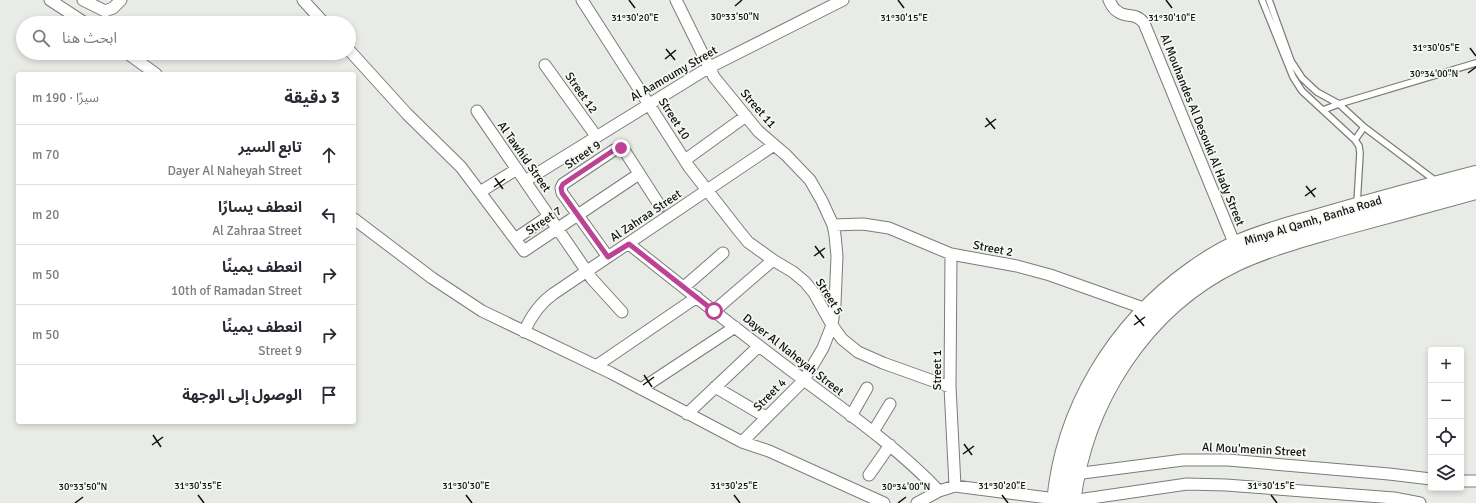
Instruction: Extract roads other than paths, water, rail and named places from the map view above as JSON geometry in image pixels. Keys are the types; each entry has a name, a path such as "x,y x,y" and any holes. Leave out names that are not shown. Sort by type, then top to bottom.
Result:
{"highway":[{"name":"Minya Al Qamh, Banha Road","path":"1063,501 1075,474 1081,448 1090,422 1115,372 1130,350 1148,329 1188,292 1211,276 1260,251 1425,196 1440,184 1476,175"},
{"name":"Minya Al Qamh, Banha Road","path":"1063,501 1060,473 1066,447 1074,422 1097,373 1128,329 1146,310 1180,280 1215,256 1255,236 1357,207 1425,196 1476,190"}],"street":[{"path":"50,0 74,16"},
{"path":"83,0 105,11 113,8 121,0"},
{"path":"303,0 318,16"},
{"name":"Street 10","path":"582,0 648,104 706,190"},
{"name":"Street 11","path":"676,0 708,68 714,77 758,131 786,155 810,180 833,225"},
{"name":"Al Aamoumy Street","path":"525,181 708,68 842,0"},
{"name":"Al Mouhandes Al Desouki Al Hady Street","path":"1109,0 1117,12 1124,15 1132,15 1141,19 1144,23 1235,245"},
{"path":"356,58 407,114 461,167 515,239 549,216"},
{"path":"137,60 153,72"},
{"name":"Street 12","path":"545,65 596,136"},
{"name":"Al Tawhid Street","path":"476,111 592,279 622,312"},
{"path":"685,160 746,116"},
{"name":"Al Zahraa Street","path":"524,332 531,316 542,302 774,145"},
{"name":"Street 9","path":"577,215 562,193 561,188 565,182 614,150 621,148 626,153 639,174"},
{"path":"480,192 517,169"},
{"path":"639,174 660,206"},
{"name":"Street 7","path":"515,239 524,251 639,174"},
{"name":"Street 5","path":"706,190 748,242 793,272 805,282 814,293 832,326 842,338 858,352 883,363 950,387"},
{"path":"577,215 608,257"},
{"path":"356,220 449,290 482,311 596,366 742,442 769,451 884,503"},
{"name":"Street 2","path":"833,225 863,224 889,228 951,254 1017,266 1050,275 1146,310"},
{"name":"Street 4","path":"742,442 804,380 823,348 832,326 837,256 833,225"},
{"name":"Dayer Al Naheyah Street","path":"629,244 759,346 890,445 914,465 939,491"},
{"path":"684,287 723,253"},
{"name":"Street 1","path":"951,254 950,387 955,486"},
{"path":"714,311 773,260"},
{"path":"596,366 697,297"},
{"path":"641,389 735,327"},
{"path":"687,414 759,346"},
{"path":"715,387 766,417"},
{"path":"850,416 867,388"},
{"path":"873,432 890,404"},
{"path":"869,475 890,445"},
{"name":"Al Mou'menin Street","path":"1075,474 1183,460 1228,460 1428,479"},
{"path":"1464,481 1476,481"},
{"path":"917,503 939,491 955,486 1063,501 1195,484 1394,498 1420,503"}],"lane":[{"path":"1262,0 1293,77 1302,90 1355,140 1359,146 1360,153 1357,207"},
{"path":"1269,0 1291,61 1302,78 1317,92 1339,104 1364,127 1440,184"},
{"path":"1323,110 1476,63"},
{"path":"1355,140 1364,127"}]}
